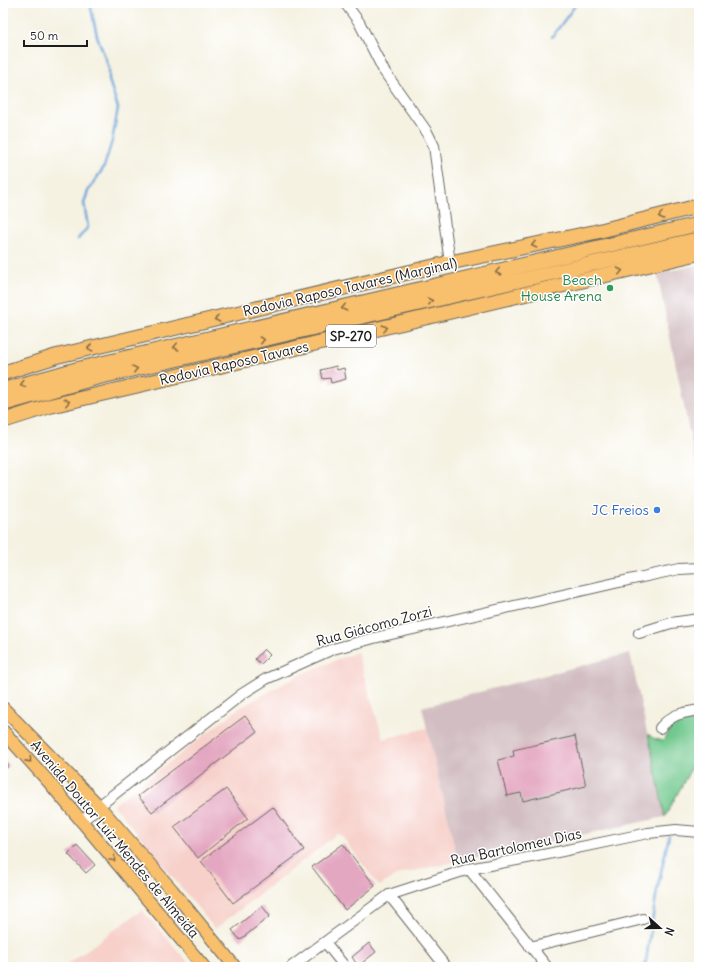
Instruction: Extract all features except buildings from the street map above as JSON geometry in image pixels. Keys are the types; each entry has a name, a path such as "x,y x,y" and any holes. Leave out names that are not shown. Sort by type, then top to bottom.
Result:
{"highway":[{"name":"Rodovia Raposo Tavares (Marginal)","path":"3,373 57,356 450,263 595,232 699,206"},
{"name":"Rodovia Raposo Tavares","path":"3,390 78,369 699,224"},
{"name":"Rodovia Raposo Tavares","path":"3,404 94,378 699,239"},
{"name":"Rodovia Raposo Tavares","path":"3,421 50,406 699,254"},
{"path":"3,428 50,406"}],"main road":[{"name":"Avenida Doutor Luiz Mendes de Almeida","path":"3,708 99,806 236,967"},
{"path":"5,737 16,733 26,733"},
{"name":"Avenida Doutor Luiz Mendes de Almeida","path":"5,737 48,781 204,967"}],"street":[{"path":"346,3 359,22 384,71 427,132 434,146 450,263"},
{"name":"Rua Giácomo Zorzi","path":"81,822 99,806 242,694 266,679 333,649 374,638 607,585 680,569 699,568"},
{"path":"638,633 671,623 699,619"},
{"path":"660,728 668,719 677,714 699,710"},
{"name":"Rua Bartolomeu Dias","path":"291,967 389,895 469,869 548,854 648,832 676,830 699,832"},
{"path":"469,869 547,967"},
{"path":"389,895 446,967"},
{"path":"530,947 643,919"},
{"path":"325,942 345,967"}],"shaded area":[{"path":"699,265 699,480 657,273"},
{"path":"357,652 383,739 427,728 458,861 400,874 379,886 341,835 337,834 215,929 114,805 238,709 301,674"},
{"path":"630,653 665,817 458,861 422,707"},
{"path":"142,910 192,967 63,967"}],"green space":[{"path":"699,716 699,754 665,817 648,734 653,738 662,741 675,722"}],"waterway":[{"path":"78,239 88,227 84,203 88,191 104,167 112,141 118,108 109,80 109,68 97,36 90,3"},
{"path":"552,37 577,3"},
{"path":"645,967 657,890 669,836"}],"place":[{"name":"Beach House Arena","path":"610,288"},
{"name":"JC Freios","path":"657,510"}]}
